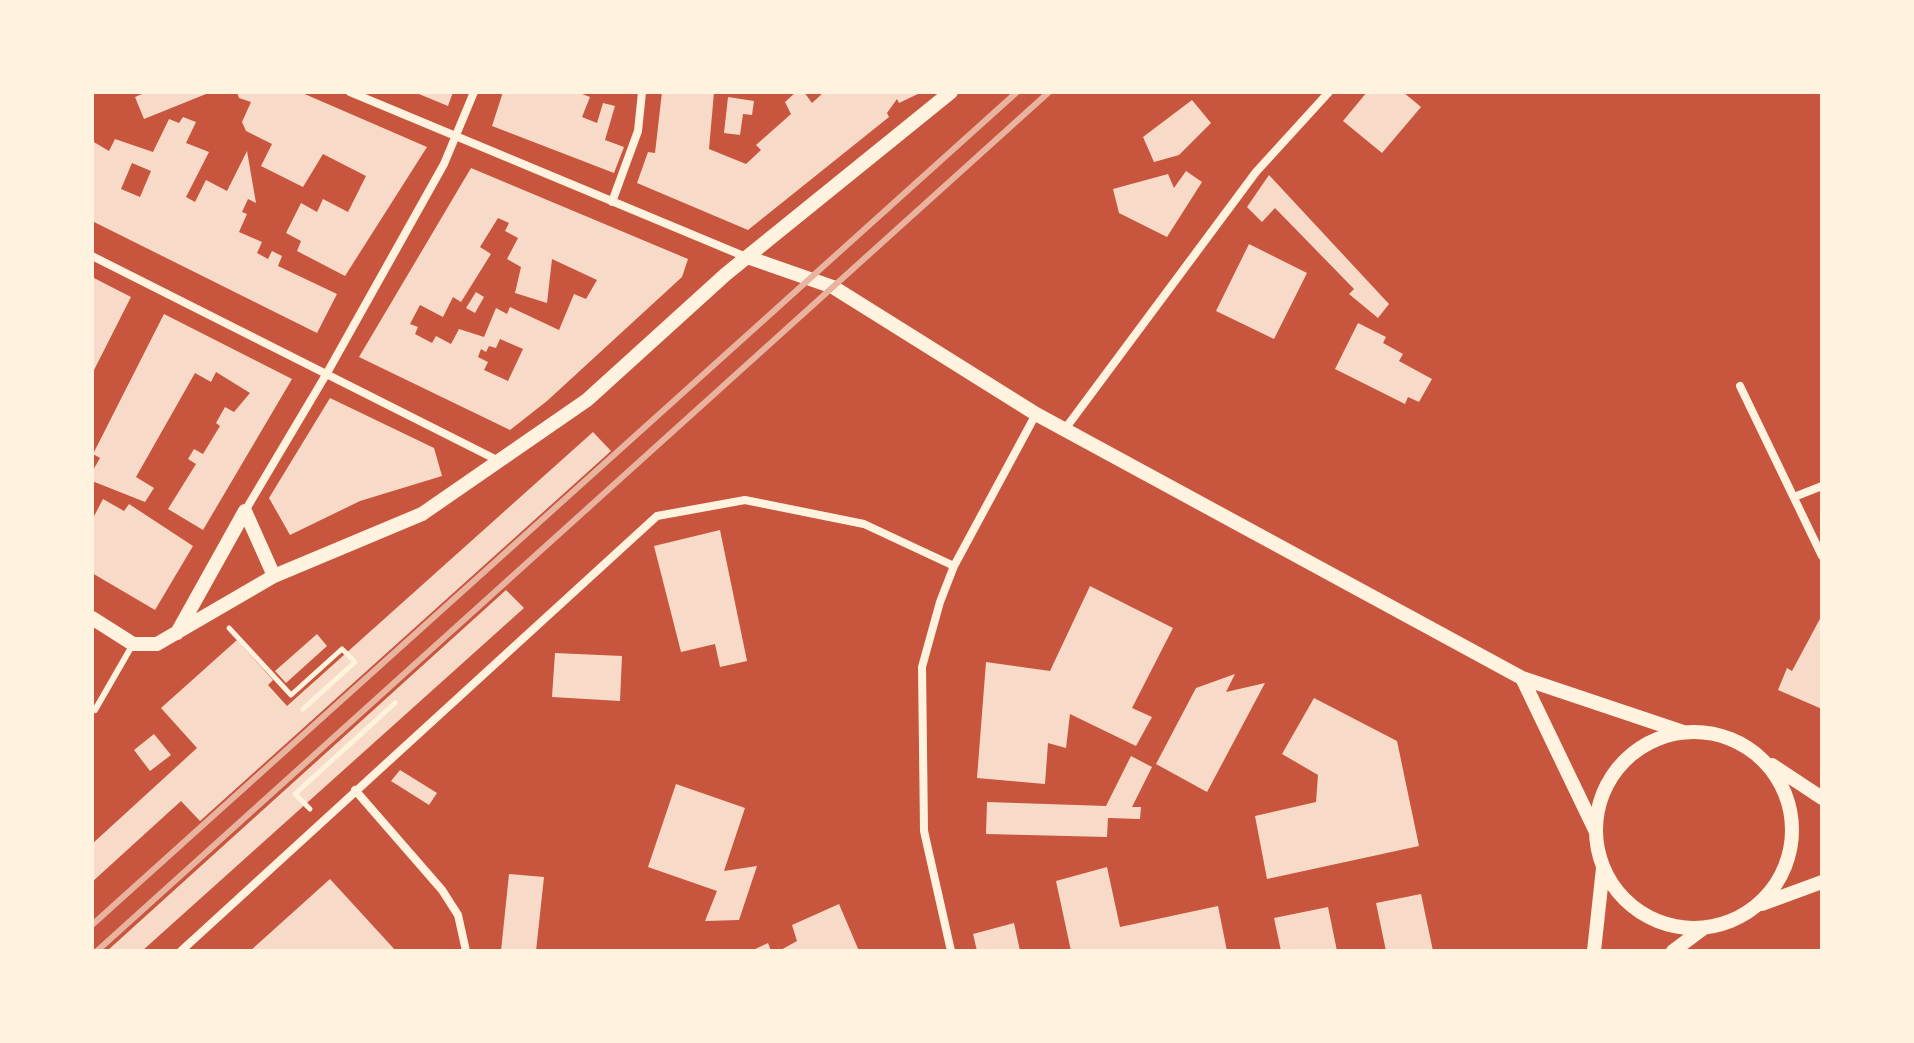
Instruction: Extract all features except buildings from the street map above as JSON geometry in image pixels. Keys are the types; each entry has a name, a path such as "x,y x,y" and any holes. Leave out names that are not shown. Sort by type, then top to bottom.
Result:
{"street":[{"path":"350,92 747,257 833,287 1036,414 1522,678 1683,732"},
{"path":"176,634 458,138 474,92"},
{"path":"612,202 638,131 642,92"},
{"path":"92,618 133,644 157,644 274,576 422,514 587,400 747,257 951,92"},
{"path":"1065,429 1256,172 1329,92"},
{"path":"92,256 501,462"},
{"path":"1740,386 1822,556"},
{"path":"951,951 924,831 920,704 922,667 940,602 954,566 1036,414"},
{"path":"1794,497 1822,486"},
{"path":"181,951 657,516 745,500 864,524 954,566"},
{"path":"245,511 274,576"},
{"path":"1522,678 1596,832 1603,867 1594,951"},
{"path":"1596,832 1599,803 1611,777 1630,755 1655,739 1683,732 1713,733 1742,743 1822,798"},
{"path":"1758,905 1779,881 1791,851 1793,820 1784,788 1767,762"},
{"path":"355,790 442,890 458,915 466,951"},
{"path":"1603,867 1619,894 1643,914 1672,926 1704,928 1733,921 1758,905 1822,882"},
{"path":"1673,951 1704,928"}],"lane":[{"path":"95,710 133,644"}],"path":[{"path":"213,611 291,695 342,649 355,662 303,709"},
{"path":"295,794 395,703"}],"railway":[{"path":"92,925 1017,92"},
{"path":"97,951 1049,92"}]}
